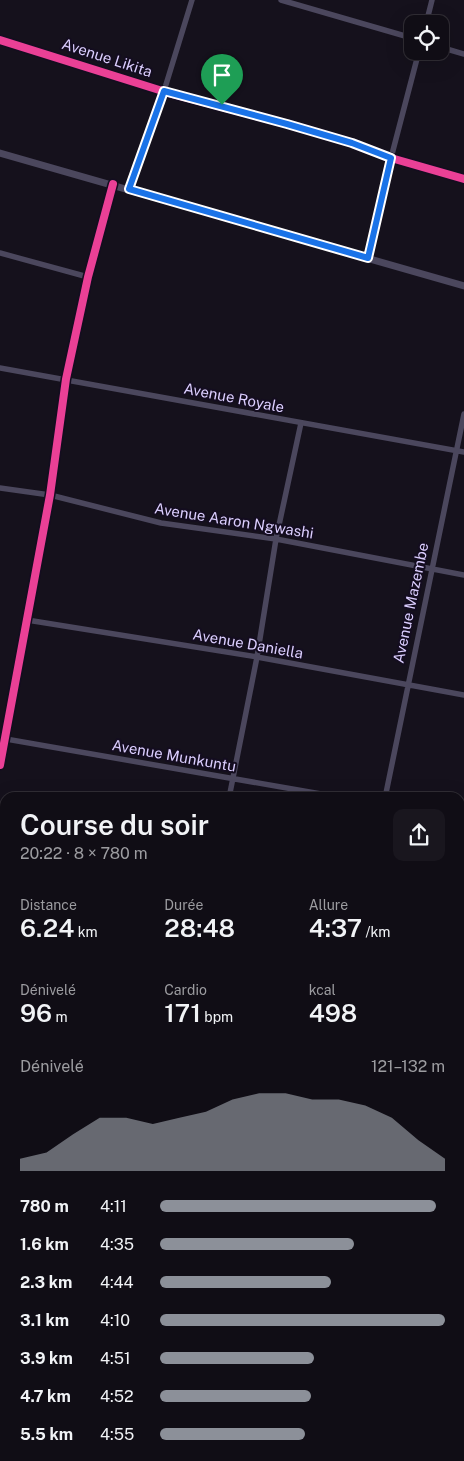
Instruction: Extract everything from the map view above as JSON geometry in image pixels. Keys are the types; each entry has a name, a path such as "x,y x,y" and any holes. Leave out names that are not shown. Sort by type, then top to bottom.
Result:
{"street":[{"path":"129,189 164,91 192,0"},
{"path":"281,0 404,36"},
{"path":"428,15 432,0"},
{"name":"Avenue Likita","path":"0,40 164,91 287,124 352,143 391,158 464,178"},
{"path":"449,50 464,54"},
{"path":"368,258 391,158 417,60"},
{"path":"0,153 464,286"},
{"path":"0,765 2,739 27,620 50,495 66,379 88,278 113,184"},
{"path":"0,253 88,278"},
{"name":"Avenue Royale","path":"0,368 464,452"},
{"name":"Avenue Mazembe","path":"386,792 406,685 464,414"},
{"path":"231,792 257,658 276,539 301,423"},
{"name":"Avenue Aaron Ngwashi","path":"0,488 50,495 161,523 276,539 464,575"},
{"name":"Avenue Daniella","path":"27,620 464,695"},
{"name":"Avenue Munkuntu","path":"2,739 311,792"}],"cycle path":[{"path":"0,40 172,94 287,124 352,143 391,158 464,179"},
{"path":"0,765 50,495 66,379 88,277 113,184"}],"route":[{"path":"164,91 222,105 352,143 391,158 368,258 129,189 164,91"}]}
